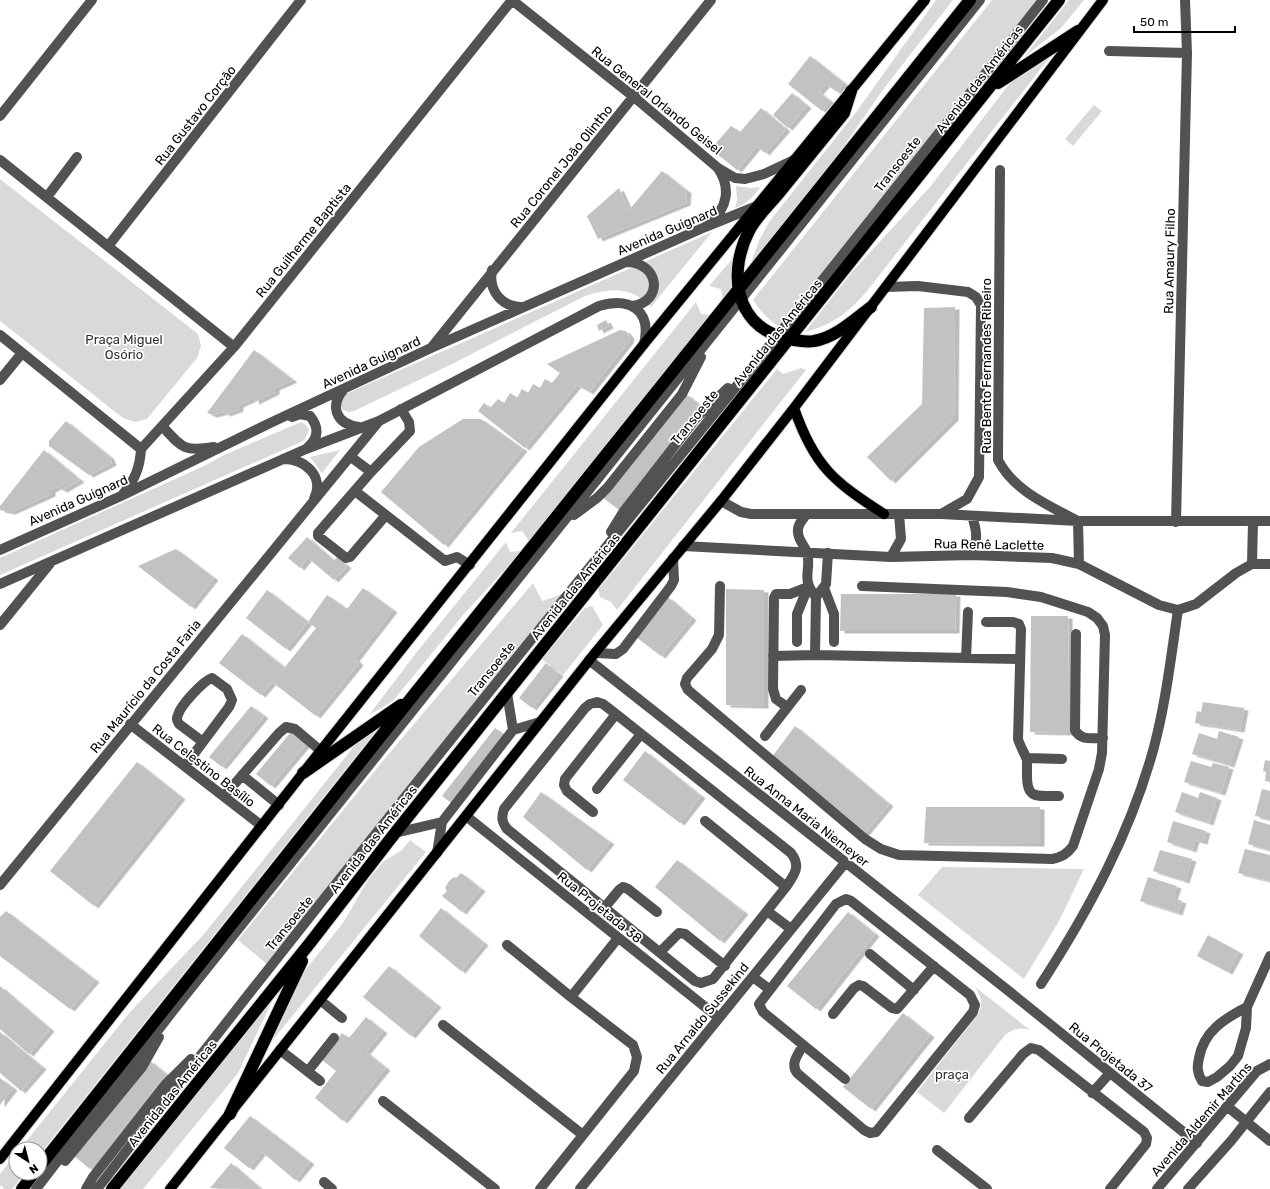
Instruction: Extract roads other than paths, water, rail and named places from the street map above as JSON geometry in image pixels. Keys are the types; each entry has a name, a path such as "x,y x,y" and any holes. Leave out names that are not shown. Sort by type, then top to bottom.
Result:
{"highway":[{"path":"934,46 936,32 960,0"},
{"path":"48,1156 412,697 739,295 970,0"},
{"name":"Avenida das Américas","path":"112,1189 310,943 395,833 1059,0"},
{"path":"990,88 1078,31"},
{"path":"851,91 844,113 751,228 742,252 738,274 739,295 747,312 754,320 778,336 790,339 815,341 831,335 871,307"},
{"path":"303,774 412,697"},
{"path":"230,1114 310,943"}],"main road":[{"path":"0,1160 303,774 644,344 925,0"},
{"path":"170,1189 592,656 721,501 794,408 1078,31 1103,0"},
{"path":"794,408 802,430 822,465 832,476 859,498 884,514"}],"street":[{"path":"0,116 92,0"},
{"name":"Rua Gustavo Corção","path":"109,245 301,0"},
{"name":"Rua General Orlando Geisel","path":"512,0 634,97 718,168 735,178 745,179 764,174 796,159"},
{"name":"Rua Guilherme Baptista","path":"142,449 234,347 512,0"},
{"name":"Rua Coronel João Olintho","path":"431,348 492,270 634,97 711,0"},
{"path":"37,1189 78,1147 142,1067 172,1012 563,523 597,498 607,488 682,394 707,342 739,295 980,0"},
{"name":"Transoeste","path":"97,1189 215,1036 602,550 624,511 697,417 748,372 778,336 1043,0"},
{"name":"Rua Amaury Filho","path":"1176,522 1187,53 1186,0"},
{"path":"1109,51 1187,53"},
{"path":"47,197 77,157"},
{"path":"0,160 109,245 234,347"},
{"path":"705,227 722,209 726,199 727,188 724,177 718,168"},
{"name":"Rua Bento Fernandes Ribeiro","path":"1000,170 998,460 1009,478 1021,488 1078,521"},
{"name":"Avenida Guignard","path":"0,550 121,496 225,444 431,348 705,227 757,206"},
{"path":"626,262 642,264 648,270 654,282 652,294 646,301 632,306"},
{"path":"492,270 491,278 495,295 508,305 525,307"},
{"name":"Rua Bento Fernandes Ribeiro","path":"886,287 918,286 968,292 976,297 981,305 979,477 967,499 941,514"},
{"path":"0,584 54,558 306,449 359,427 379,421 599,306 610,302 621,302 632,306 642,314 646,323 647,334 644,344"},
{"path":"0,335 142,449 136,475 121,496"},
{"path":"0,380 22,353"},
{"path":"345,388 338,395 336,404 337,413 342,421 350,426 359,427"},
{"path":"386,515 350,557 346,558 319,538 318,533 371,472 410,431 409,422 401,409"},
{"path":"270,423 277,423 300,414 310,416 316,424 317,433 314,442 306,449"},
{"name":"Rua Maurício da Costa Faria","path":"0,885 379,421"},
{"path":"163,427 181,446 191,450 225,444"},
{"path":"350,457 371,472"},
{"name":"Rua Maurício da Costa Faria","path":"281,460 293,459 304,463 312,471 317,482 317,488 311,504"},
{"path":"356,491 445,561 457,557 470,565"},
{"name":"Rua Renê Laclette","path":"721,501 741,512 806,515 941,514 1078,521 1270,521"},
{"path":"891,557 901,539 899,514"},
{"path":"797,642 797,614 808,587 807,552 799,539 797,531 800,523 806,515"},
{"path":"972,516 977,530 977,539 972,555"},
{"path":"1078,521 1079,564"},
{"path":"1252,564 1253,522"},
{"name":"Rua Renê Laclette","path":"683,546 891,557 972,555 1052,558 1079,564 1159,605 1178,610"},
{"path":"828,553 824,588 834,614 834,642"},
{"path":"0,625 54,558"},
{"path":"592,656 616,654 623,649 671,586 674,580 673,558"},
{"path":"1041,984 1071,938 1099,886 1123,836 1140,792 1154,747 1164,702 1178,610 1196,604 1236,573 1252,564 1270,564"},
{"path":"720,586 719,635 712,648 687,678 685,684 688,690 866,839 881,849 899,855 1052,860 1061,858 1068,853 1073,846 1099,768 1102,738 1105,635 1097,618 1088,612 1042,597 1007,592 862,586"},
{"path":"808,587 816,597 815,655"},
{"path":"787,707 774,695 774,598 776,594 790,594 808,587"},
{"path":"816,597 824,588"},
{"path":"966,658 968,612"},
{"path":"986,622 1013,622 1019,624 1021,629 1018,739 1021,750 1026,758 1026,787 1028,792 1032,794 1059,796"},
{"path":"1076,634 1076,730 1078,736 1084,738 1102,738"},
{"path":"773,656 815,655 1020,659"},
{"name":"Rua Anna Maria Niemeyer","path":"592,656 845,863 1010,992"},
{"path":"185,766 203,742 229,707 232,700 227,689 212,678 201,685 178,713 177,719 179,724 203,742"},
{"path":"765,736 801,690"},
{"path":"507,693 513,730"},
{"path":"597,702 603,704 616,714 791,853 796,859 798,866 795,874 713,979 701,983 695,981 507,829 502,823 501,817 504,809 585,708 590,704 597,702"},
{"path":"593,812 567,791 564,785 565,779 616,714"},
{"path":"437,852 442,822 513,730 540,722"},
{"name":"Rua Celestino Basílio","path":"130,724 262,826"},
{"path":"224,796 279,732 286,728 295,729 321,752"},
{"path":"597,789 642,734"},
{"path":"1026,758 1062,759"},
{"path":"242,775 279,805"},
{"name":"Rua Projetada 38","path":"466,816 719,1018"},
{"path":"705,821 786,887"},
{"path":"395,833 442,822"},
{"name":"Rua Arnaldo Sussekind","path":"580,1189 753,977 790,928 845,863"},
{"path":"605,907 618,890 623,887 628,889 657,912"},
{"path":"804,1045 794,1062 793,1068 797,1074 864,1130 870,1133 876,1132 973,1012 975,1005 970,995 851,901 846,899 836,904 761,999 759,1008 804,1045 846,1080"},
{"path":"767,911 790,928"},
{"path":"661,952 673,936 679,933 685,934 724,966"},
{"path":"571,997 618,938"},
{"path":"507,945 633,1045 637,1057 634,1071 540,1189"},
{"path":"870,954 914,990"},
{"path":"1247,1007 1227,1018 1215,1027 1206,1038 1200,1050 1197,1069 1202,1081 1208,1082 1217,1077 1230,1066 1238,1056 1246,1028 1247,1007 1270,956"},
{"path":"833,1014 854,988 859,985 863,986 892,1008 897,1009 934,966"},
{"path":"753,977 769,989"},
{"name":"Rua Projetada 37","path":"1010,992 1197,1143"},
{"path":"320,1000 342,1018"},
{"path":"443,1025 583,1135"},
{"path":"86,1189 93,1177 165,1085 215,1036"},
{"path":"308,1071 334,1038"},
{"path":"969,1118 1024,1054 1031,1048 1039,1050 1092,1093 1144,1132 1147,1138 1146,1144 1110,1189"},
{"path":"280,1050 320,1081"},
{"name":"Avenida Aldemir Martins","path":"1157,1189 1257,1071 1267,1065"},
{"path":"1092,1093 1110,1073"},
{"path":"1188,1189 1270,1092"},
{"path":"383,1101 495,1189"},
{"path":"1228,1106 1270,1141"},
{"path":"937,1150 987,1189"},
{"path":"324,1182 332,1189"}],"park label":[{"name":"Praça Miguel Osório","path":"124,346"},
{"name":"praça","path":"952,1074"}]}
